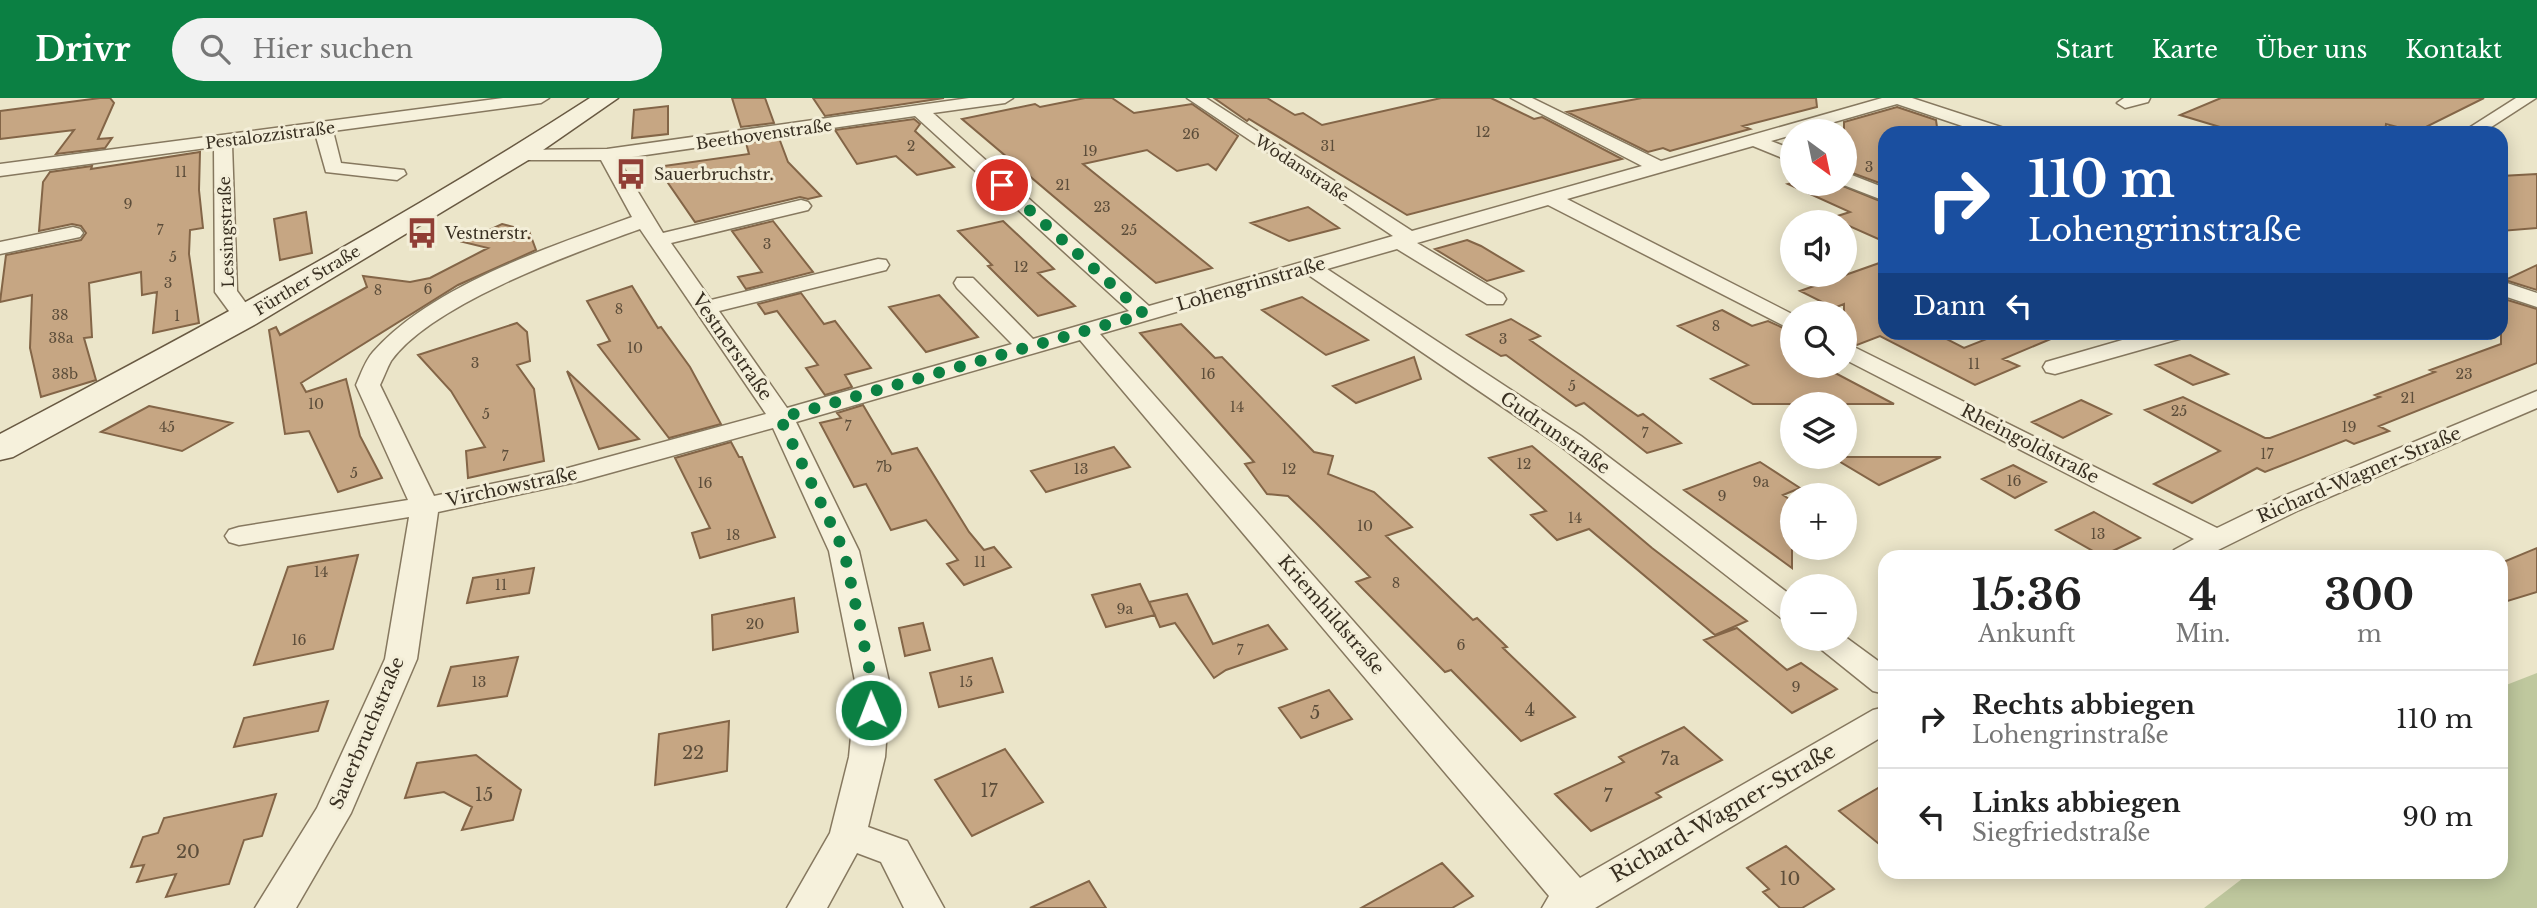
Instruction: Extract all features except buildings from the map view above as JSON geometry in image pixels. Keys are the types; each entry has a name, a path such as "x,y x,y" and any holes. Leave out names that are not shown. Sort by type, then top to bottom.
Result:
{"main road":[{"name":"Fürther Straße","path":"0,449 245,317 521,154 606,98"}],"street":[{"name":"Pestalozzistraße","path":"0,170 541,98"},
{"name":"Beethovenstraße","path":"521,154 607,155 1005,98"},
{"name":"Wodanstraße","path":"1195,98 1404,240"},
{"path":"1519,98 1659,167"},
{"path":"1896,98 1980,126"},
{"name":"Lohengrinstraße","path":"780,418 1896,98"},
{"path":"2482,126 2528,98"},
{"path":"920,111 1144,314"},
{"path":"323,128 333,168 397,174"},
{"path":"1754,140 1780,151"},
{"name":"Lessingstraße","path":"223,141 226,292 245,317"},
{"name":"Vestnerstraße","path":"607,155 644,220 780,418 844,551 873,686 867,757 848,835 807,908"},
{"path":"1857,183 1878,192"},
{"path":"1549,198 1780,317"},
{"path":"658,240 802,206"},
{"path":"425,506 368,385 369,374 388,347 422,320 533,261 644,220"},
{"path":"0,248 73,233"},
{"path":"1404,240 1495,299"},
{"path":"705,308 878,265"},
{"name":"Gudrunstraße","path":"1310,267 1572,442 1780,602"},
{"path":"965,283 1028,347"},
{"path":"2508,290 2537,300"},
{"name":"Kriemhildstraße","path":"1085,331 1568,904"},
{"path":"2055,366 2150,340"},
{"name":"Rheingoldstraße","path":"1857,356 2216,539"},
{"name":"Richard-Wagner-Straße","path":"2195,550 2289,504 2537,399"},
{"name":"Virchowstraße","path":"239,536 425,506 572,475 780,418"},
{"name":"Sauerbruchstraße","path":"275,908 333,813 401,659 425,506"},
{"path":"1844,651 1878,677"},
{"name":"Richard-Wagner-Straße","path":"1568,904 1878,723"},
{"path":"848,835 894,852 924,908"}],"green space":[{"path":"2537,673 2537,908 2204,908 2242,879 2508,879 2508,684"}],"place":[{"name":"Sauerbruchstr.","path":"631,174"},
{"name":"Vestnerstr.","path":"422,233"}],"route":[{"path":"871,710 873,686 844,551 780,418 1144,314 1002,185"}]}
